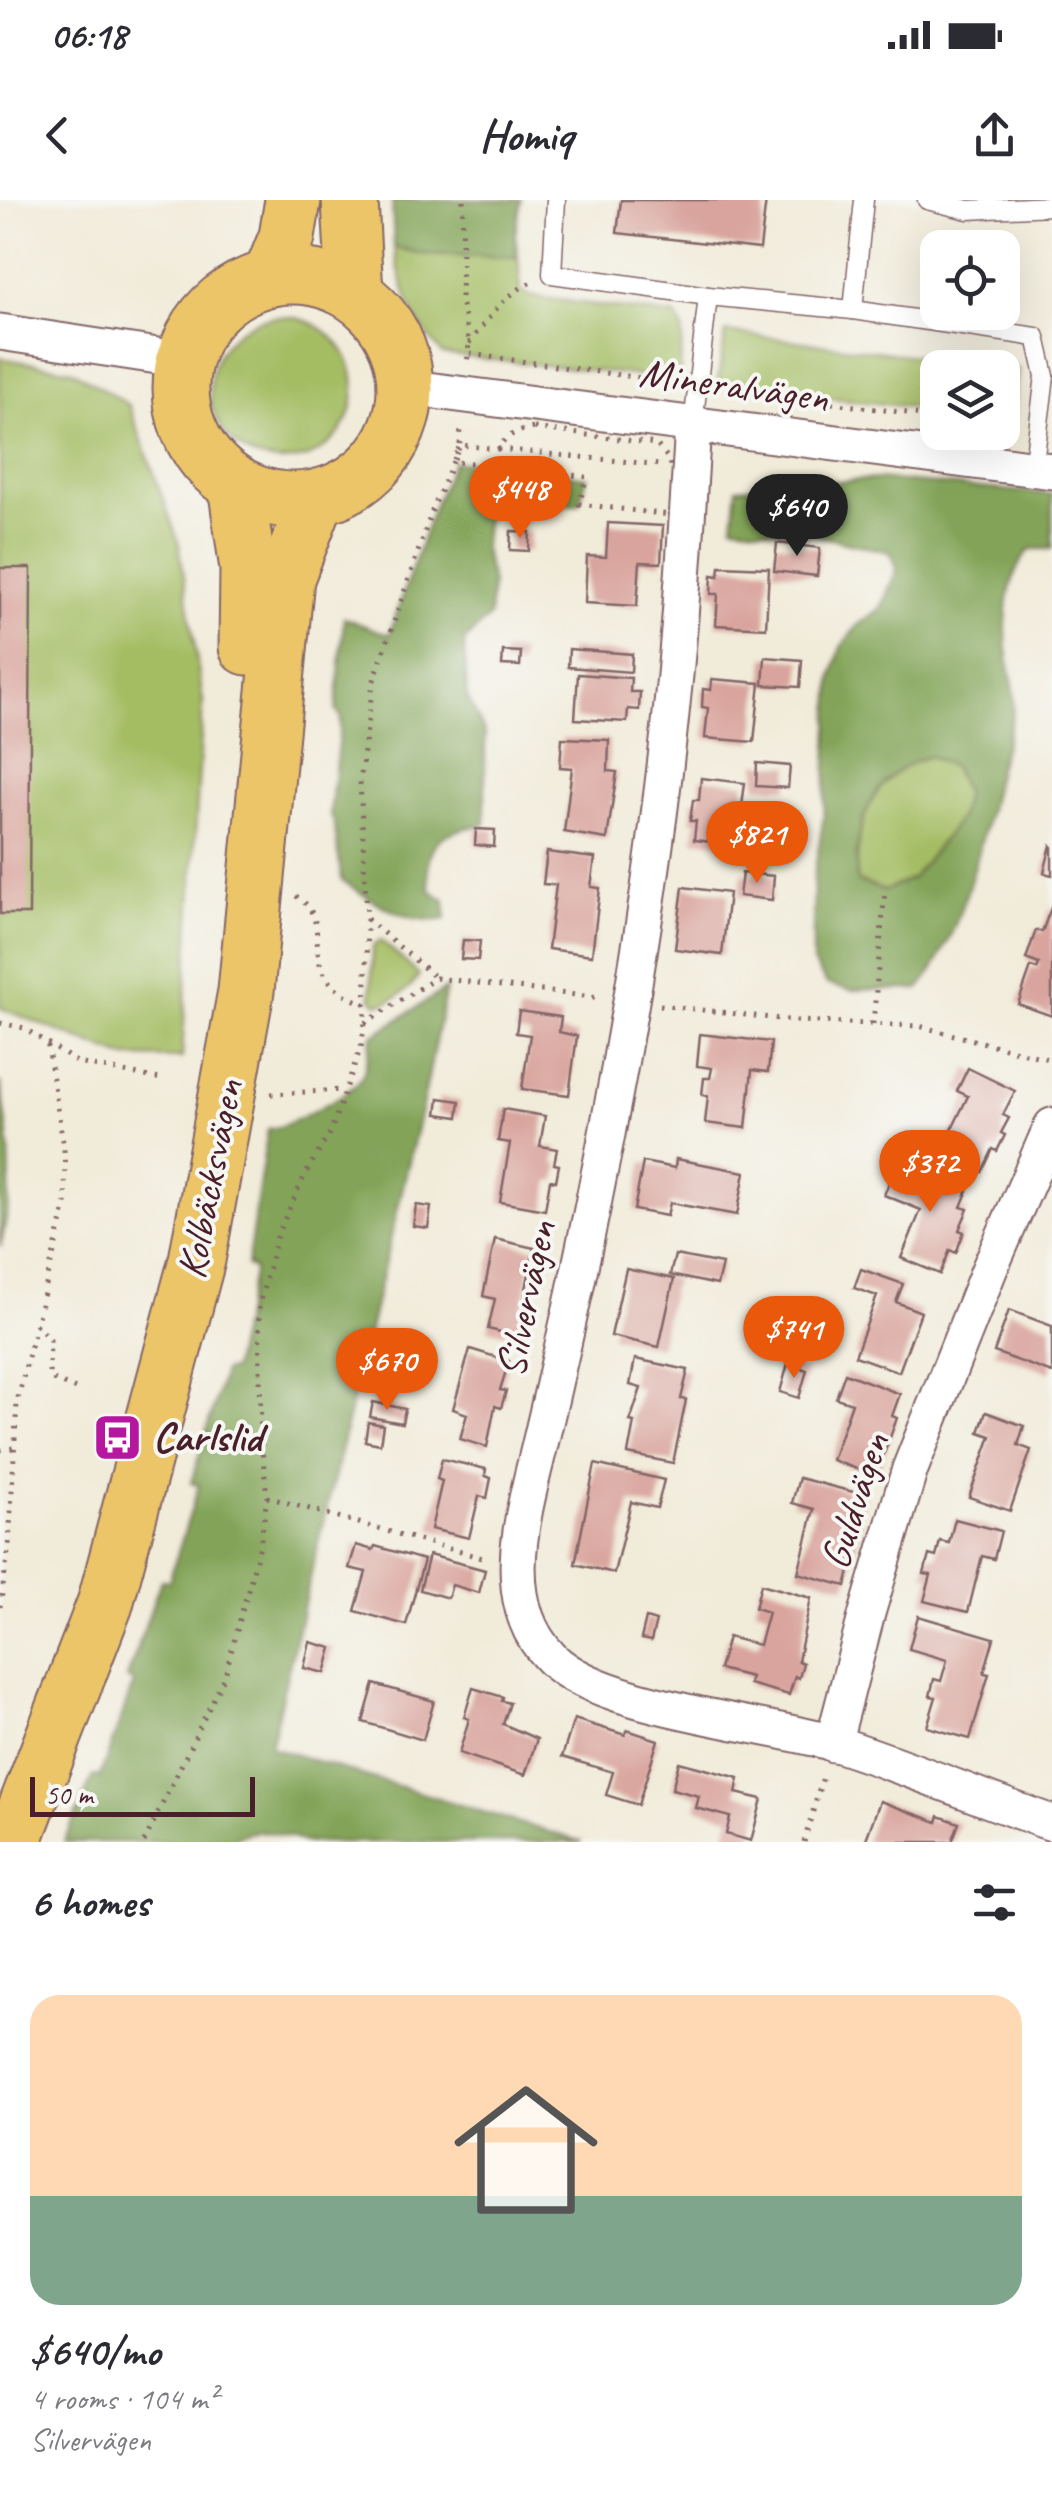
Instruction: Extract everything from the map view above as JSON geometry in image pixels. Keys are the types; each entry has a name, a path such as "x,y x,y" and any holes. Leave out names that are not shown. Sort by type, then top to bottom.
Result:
{"highway":[{"path":"272,277 287,237 293,200"},
{"path":"350,200 354,294"},
{"path":"272,277 313,278 354,294 375,312 394,338 404,372 402,417 386,452 365,475 345,488 317,498 280,500 236,485 213,468 196,446 183,416 180,386 184,360 200,324 221,302 250,284 272,277"},
{"name":"Kolbäcksvägen","path":"0,1793 75,1584 154,1300 182,1168 234,823 246,686 248,569 236,485"},
{"name":"Kolbäcksvägen","path":"13,1842 104,1604 197,1260 246,992 286,578 317,498"}],"street":[{"path":"0,332 184,360"},
{"name":"Mineralvägen","path":"404,387 1043,470"},
{"path":"680,467 693,424"},
{"name":"Silvervägen","path":"687,517 675,676 631,1002 516,1561 532,1630 552,1660 585,1680 641,1700 833,1744 1052,1823"},
{"name":"Guldvägen","path":"833,1744 910,1469 989,1270 1052,1126"}],"lane":[{"path":"556,200 552,274 708,296 854,310 1036,338 1049,375 1043,470"},
{"path":"854,310 864,200"},
{"path":"927,200 968,210 1052,206"},
{"path":"693,424 708,296"}],"path":[{"path":"144,1842 225,1676 260,1545 268,1497 262,1440 259,1306 278,1233 330,1133 361,1046 367,919 360,781 373,684 415,556 460,445 469,344 461,300 462,200"},
{"path":"469,344 493,312 518,288 552,274"},
{"path":"453,462 588,477 579,504 687,517 680,467 656,444 534,428 518,430 504,439 499,449"},
{"path":"460,445 680,467"},
{"path":"287,890 312,908 322,974 338,994 365,1004"},
{"path":"873,1024 886,891"},
{"path":"367,919 436,978 797,1021 919,1026 1052,1060"},
{"path":"364,1023 436,978"},
{"path":"0,1023 24,1028 78,1063 160,1079"},
{"path":"0,1606 9,1545 17,1402 66,1204 64,1149 47,1040"},
{"path":"268,1094 343,1090"},
{"path":"35,1324 50,1340 48,1374 78,1390"},
{"path":"0,1450 14,1448"},
{"path":"268,1497 485,1559 516,1561"},
{"path":"804,1842 833,1744"}],"green space":[{"path":"392,200 521,200 515,235 518,257 422,254 394,247"},
{"path":"394,247 422,254 518,257 521,290 530,296 676,316 683,330 679,380 442,354 410,304"},
{"path":"282,317 310,323 333,338 348,361 354,389 348,417 333,440 310,455 282,461 254,455 231,440 216,417 210,389 216,361 231,338 254,323"},
{"path":"726,332 920,357 920,408 717,385"},
{"path":"0,358 72,370 129,405 179,543 203,701 182,1058 124,1057 0,1008"},
{"path":"453,462 587,477 579,504 499,505 487,516 483,546 492,584 489,617 464,641 467,697 485,733 485,824 446,835 432,849 430,890 445,900 446,919 432,920 391,910 342,881 330,814 341,717 336,710 344,618 389,635"},
{"path":"877,479 1052,494 1052,549 1031,549 1011,587 1006,634 1014,690 1013,713 978,854 948,941 919,989 851,990 827,984 813,963 814,875 824,815 832,678 841,647 857,626 881,608 897,569 890,552 814,535 733,525 737,488","holes":["930,756 954,767 965,793 959,819 913,878 885,891 857,881 863,821 880,788 910,764"]},
{"path":"930,756 953,767 965,793 959,819 913,878 885,891 857,881 859,840 870,804 893,775"},
{"path":"381,940 419,975 401,994 377,1004 371,997 373,946"},
{"path":"446,989 424,1098 270,1747 582,1842 305,1842 257,1832 228,1842 64,1842 93,1776 100,1777 134,1682 127,1678 161,1580 169,1581 199,1485 191,1483 224,1371 232,1370 254,1269 247,1266 268,1129 300,1118 351,1088 364,1072 372,1036"},
{"path":"0,1081 10,1164 8,1206 0,1247"}],"building":[{"path":"621,200 766,200 760,249 617,233"},
{"path":"608,523 663,526 661,563 640,562 637,606 585,603 587,556 606,557"},
{"path":"511,531 530,532 529,551 510,550"},
{"path":"777,543 820,548 817,576 774,571"},
{"path":"720,566 769,568 766,628 716,625 718,594 711,594 712,575 719,576"},
{"path":"0,568 31,568 29,914 0,914"},
{"path":"569,649 632,654 631,672 568,667"},
{"path":"503,651 521,652 520,666 502,665"},
{"path":"765,657 802,660 800,687 763,685"},
{"path":"578,674 631,678 630,692 640,692 639,710 628,709 627,722 575,719"},
{"path":"712,679 760,683 754,742 705,738 708,708 702,707 703,689 711,690"},
{"path":"562,738 609,740 608,771 617,772 607,839 564,832 572,768 560,767"},
{"path":"757,763 790,766 788,788 756,786"},
{"path":"701,778 745,783 737,845 694,840 696,821 690,821 693,800 699,800"},
{"path":"476,829 495,830 494,847 475,845"},
{"path":"1052,846 1052,875 1044,873"},
{"path":"547,852 595,858 591,887 600,888 592,955 548,949 556,885 543,884"},
{"path":"742,873 774,876 772,900 739,896"},
{"path":"683,887 729,893 722,955 675,949"},
{"path":"1052,905 1052,1016 1018,1004 1031,967 1037,969 1039,964 1026,959 1036,930 1042,932"},
{"path":"463,940 480,941 478,960 461,959"},
{"path":"519,1011 561,1017 559,1032 577,1036 569,1095 522,1089 530,1035 516,1033"},
{"path":"700,1034 771,1042 768,1072 752,1070 746,1128 705,1123 708,1096 702,1095 704,1078 710,1078 712,1068 697,1066"},
{"path":"968,1068 1015,1091 1003,1115 1009,1118 1001,1133 1005,1135 982,1172 941,1152 968,1096 957,1091"},
{"path":"439,1098 460,1101 458,1117 437,1114"},
{"path":"503,1109 545,1116 540,1146 557,1149 554,1164 559,1165 556,1181 550,1180 545,1210 500,1202 510,1143 498,1141"},
{"path":"676,1159 745,1172 737,1215 670,1203 667,1216 634,1210 643,1162 675,1168"},
{"path":"898,1161 968,1190 961,1207 968,1209 959,1230 964,1232 956,1253 950,1250 940,1274 901,1258 921,1210 884,1195"},
{"path":"416,1205 431,1207 428,1228 413,1226"},
{"path":"495,1239 534,1248 517,1336 488,1329 495,1299 483,1296"},
{"path":"675,1255 722,1264 717,1285 670,1275"},
{"path":"626,1269 674,1279 659,1347 611,1336"},
{"path":"861,1269 903,1284 896,1302 921,1312 899,1372 855,1356 877,1296 854,1288"},
{"path":"1009,1310 1052,1326 1052,1373 994,1352"},
{"path":"470,1349 509,1361 500,1390 506,1391 501,1408 495,1406 487,1447 460,1439 467,1414 453,1409"},
{"path":"635,1359 688,1370 673,1463 628,1454 634,1422 630,1421 641,1388 630,1385"},
{"path":"788,1364 807,1370 799,1398 780,1392"},
{"path":"845,1373 900,1394 892,1416 897,1418 876,1476 832,1460 852,1403 836,1398"},
{"path":"373,1402 405,1409 402,1423 370,1417"},
{"path":"986,1412 1024,1426 1018,1445 1031,1450 1010,1511 969,1497 991,1436 979,1432"},
{"path":"368,1422 383,1425 380,1444 365,1441"},
{"path":"442,1459 486,1469 485,1476 491,1478 487,1498 479,1496 469,1538 431,1529 442,1481 437,1479"},
{"path":"595,1464 664,1480 657,1508 631,1502 614,1573 575,1564"},
{"path":"799,1478 865,1495 859,1519 863,1520 846,1586 798,1573 814,1509 792,1503"},
{"path":"955,1519 1001,1531 994,1559 982,1556 968,1612 924,1601 931,1575 924,1574 929,1555 936,1557 940,1541 949,1543"},
{"path":"356,1545 373,1550 375,1546 424,1560 406,1625 355,1611 366,1572 349,1568"},
{"path":"429,1555 485,1570 479,1593 452,1585 448,1598 420,1590"},
{"path":"761,1584 811,1598 798,1661 803,1663 789,1695 749,1684 751,1677 719,1669 728,1637 759,1645 768,1612 755,1608"},
{"path":"918,1616 994,1638 984,1673 989,1674 970,1739 927,1727 936,1697 930,1696 934,1679 941,1681 947,1660 909,1649"},
{"path":"646,1618 656,1621 651,1641 641,1639"},
{"path":"310,1642 332,1648 325,1673 304,1668"},
{"path":"374,1684 434,1701 423,1740 363,1722"},
{"path":"473,1688 503,1697 502,1701 510,1703 503,1724 537,1739 525,1775 459,1753"},
{"path":"574,1719 625,1735 627,1730 658,1740 638,1805 606,1795 613,1772 562,1757"},
{"path":"679,1762 739,1778 736,1793 762,1799 751,1841 726,1834 730,1817 696,1808 699,1796 672,1789"},
{"path":"880,1801 937,1822 939,1816 959,1823 952,1842 865,1842"}],"place":[{"name":"Carlslid","path":"118,1437"}]}
